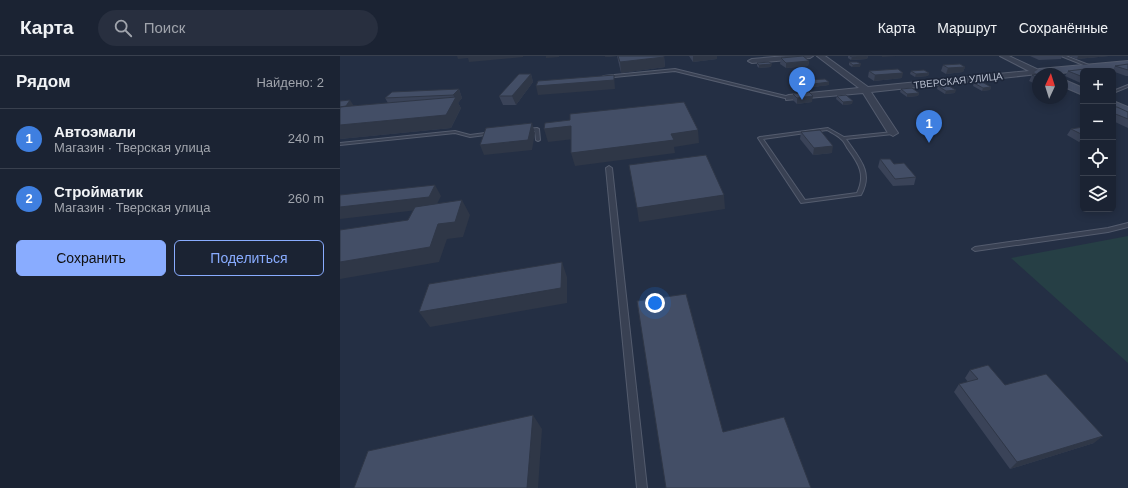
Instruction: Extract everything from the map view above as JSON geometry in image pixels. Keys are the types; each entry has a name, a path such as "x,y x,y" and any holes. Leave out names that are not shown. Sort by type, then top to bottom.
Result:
{"main road":[{"name":"ТВЕРСКАЯ УЛИЦА","path":"1068,70 1128,64"},
{"path":"1068,85 1080,91"},
{"path":"1116,106 1128,111"}],"street":[{"path":"752,61 810,56"},
{"path":"820,56 865,89 893,133"},
{"path":"1004,56 1032,69"},
{"name":"ТВЕРСКАЯ УЛИЦА","path":"789,98 865,89 1032,74"}],"lane":[{"path":"1063,56 1092,67"},
{"path":"599,78 675,70 789,98"},
{"path":"1116,91 1128,86"},
{"path":"522,130 537,129 538,140"},
{"path":"843,138 864,170 864,185 859,194 803,202 760,138 828,129 843,138 893,133"},
{"path":"340,144 455,132 470,136 500,133"},
{"path":"609,168 642,488"},
{"path":"975,249 1108,230 1128,225"}],"green space":[{"path":"1128,236 1128,363 1011,258"}],"building":[{"path":"618,56 664,56 664,57 620,62"},
{"path":"803,56 809,61 786,63 781,58"},
{"path":"769,62 772,64 759,65 757,63"},
{"path":"849,62 857,62 861,64 853,65"},
{"path":"960,64 965,67 948,68 943,65"},
{"path":"1128,64 1128,70 1115,66"},
{"path":"898,69 903,73 875,75 869,71"},
{"path":"924,70 929,73 916,74 911,71"},
{"path":"1080,70 1080,76 1068,71"},
{"path":"519,74 531,74 512,96 499,96"},
{"path":"614,75 614,80 536,86 538,81"},
{"path":"825,79 829,82 813,84 809,80"},
{"path":"982,82 991,87 983,88 974,83"},
{"path":"947,85 956,90 946,91 938,86"},
{"path":"912,88 919,93 907,94 901,89"},
{"path":"459,89 453,95 385,98 392,92"},
{"path":"809,92 813,96 797,98 793,94"},
{"path":"846,95 853,101 843,102 837,96"},
{"path":"456,97 446,115 340,125 340,107"},
{"path":"350,100 346,106 340,107 340,101"},
{"path":"684,102 698,130 671,134 674,140 571,153 571,126 544,129 545,123 570,120 570,114"},
{"path":"1116,107 1128,112 1128,119 1116,114"},
{"path":"532,123 528,140 480,145 486,128"},
{"path":"1080,128 1080,134 1071,129"},
{"path":"820,130 833,146 814,148 801,132"},
{"path":"706,155 724,195 637,208 629,165"},
{"path":"880,159 890,159 894,164 904,163 916,177 895,179"},
{"path":"435,185 429,197 340,207 340,195"},
{"path":"462,200 455,222 438,224 430,247 340,262 340,230 408,220 415,207"},
{"path":"562,262 561,288 419,312 429,284"},
{"path":"686,294 723,432 784,417 811,488 666,488 637,301"},
{"path":"988,365 1005,385 1046,374 1103,436 1017,462 959,384 978,379 970,370"},
{"path":"533,415 527,488 354,488 368,451"}],"place":[{"name":"Стройматик","path":"802,100"},
{"name":"Автоэмали","path":"929,143"}]}
